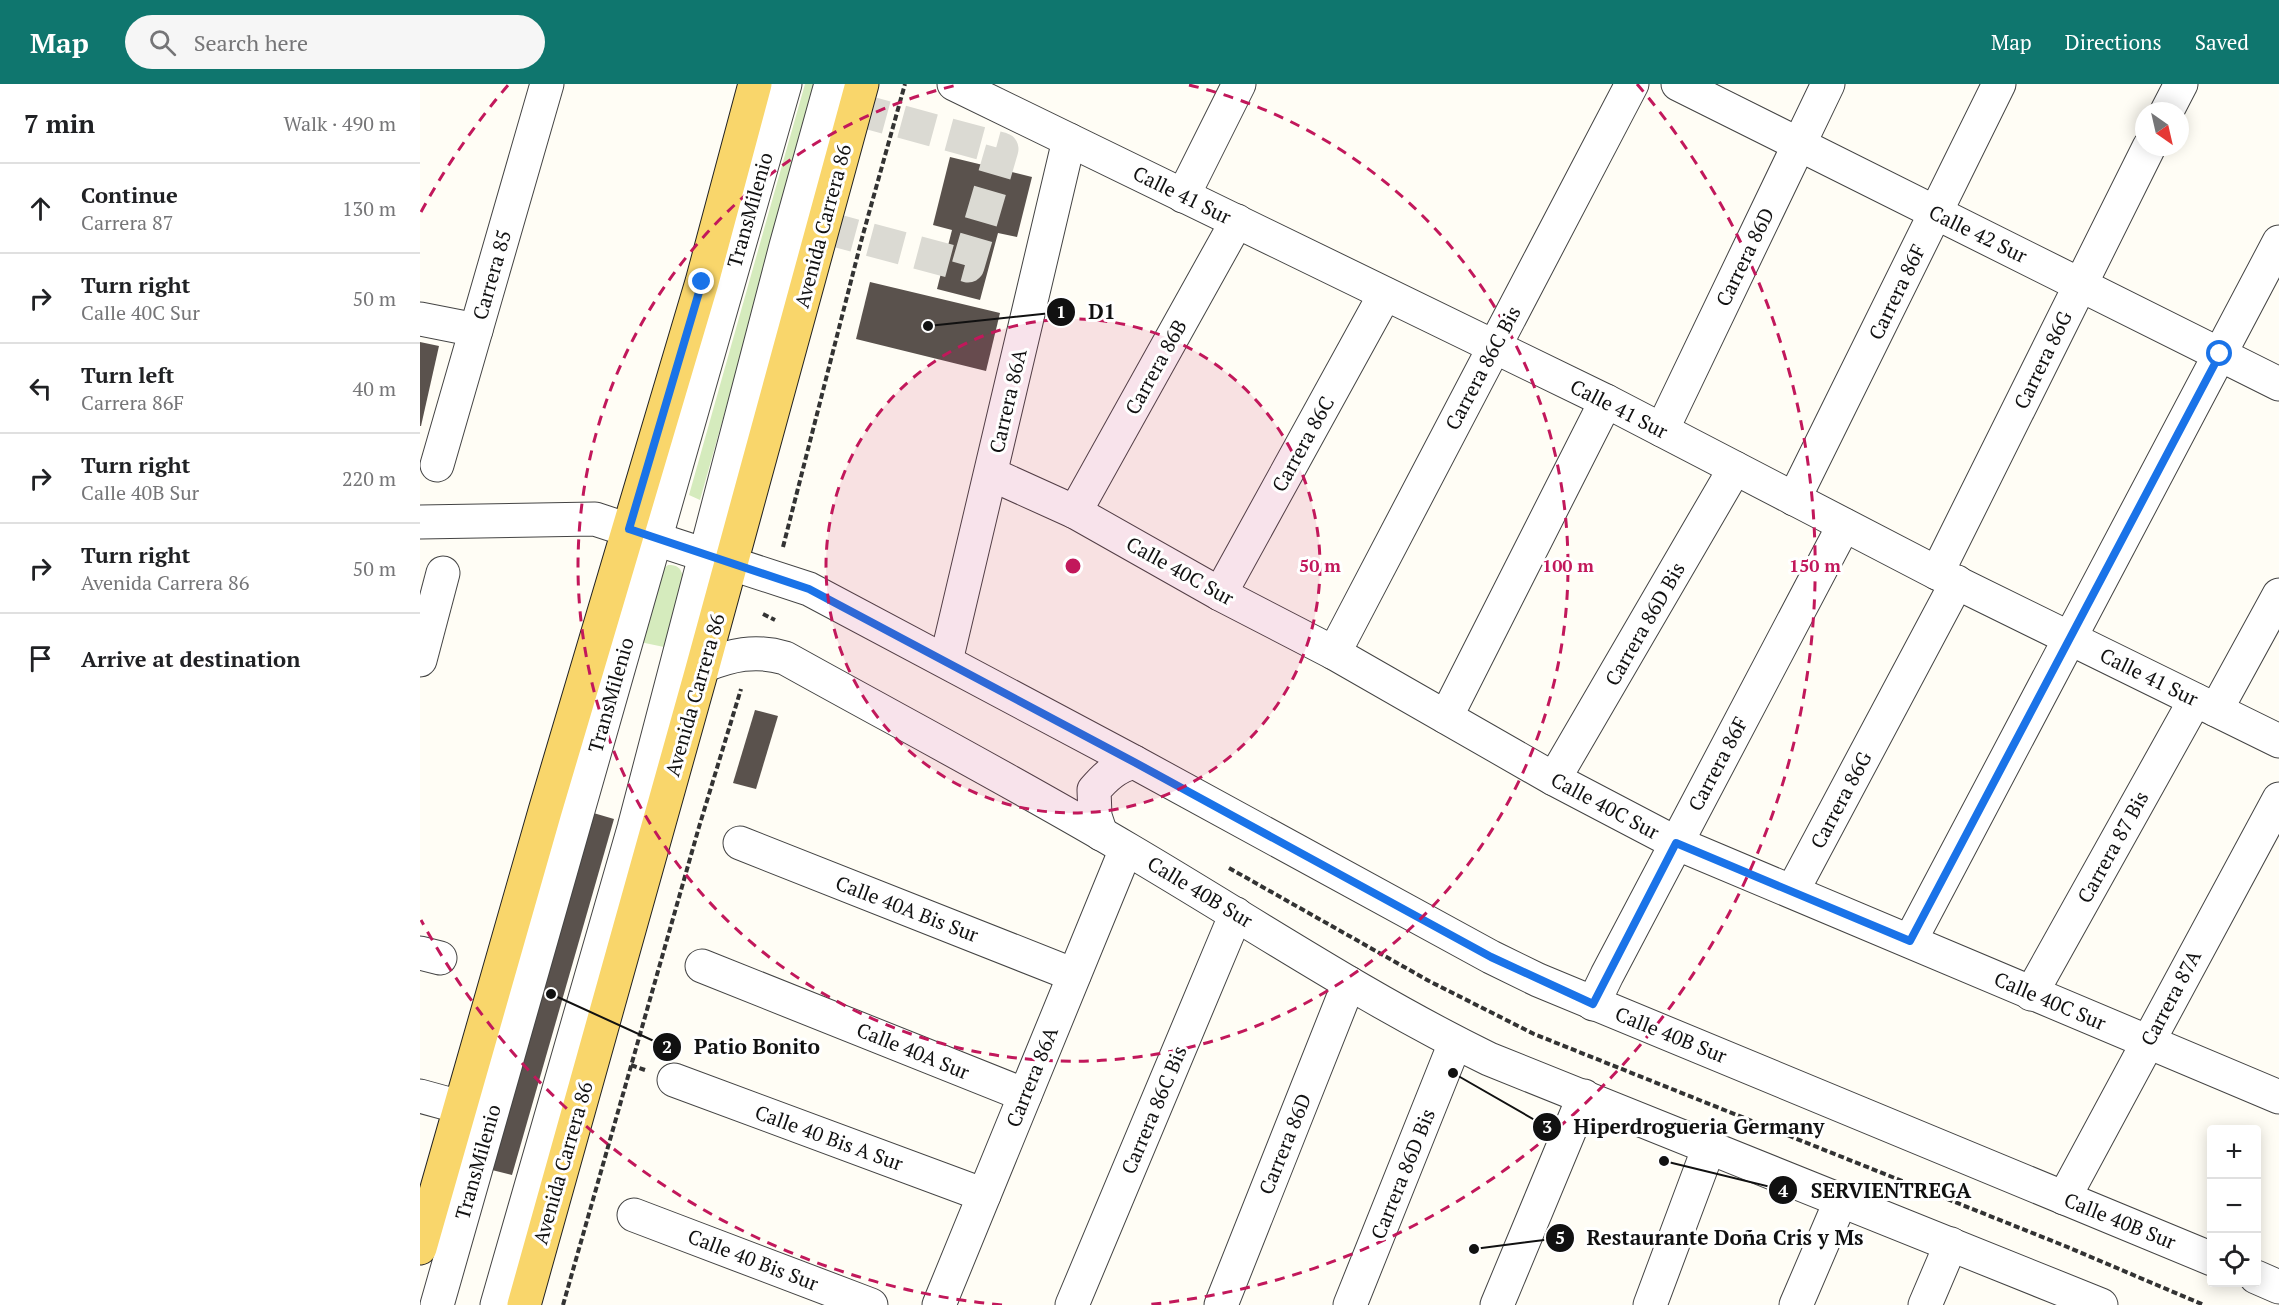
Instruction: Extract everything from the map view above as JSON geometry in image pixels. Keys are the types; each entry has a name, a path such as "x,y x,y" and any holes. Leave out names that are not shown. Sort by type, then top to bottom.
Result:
{"main road":[{"path":"420,1248 545,811 642,533 702,282 755,84"},
{"name":"Avenida Carrera 86","path":"524,1305 703,666 718,558 862,84"}],"street":[{"name":"Carrera 85","path":"437,465 547,84"},
{"name":"TransMilenio","path":"437,1305 642,533 785,84"},
{"path":"497,1305 634,828 718,558 786,246 831,84"},
{"name":"Calle 41 Sur","path":"954,84 1606,401 1947,578 2279,741"},
{"path":"1184,196 1239,84"},
{"name":"Carrera 86C Bis","path":"1334,653 1632,84"},
{"name":"Calle 42 Sur","path":"1678,84 2279,384"},
{"name":"Carrera 86D","path":"1662,430 1828,84"},
{"name":"Carrera 86F","path":"1794,499 2000,84"},
{"path":"2172,102 2181,84"},
{"name":"Carrera 86A","path":"946,662 1069,140"},
{"name":"Carrera 86G","path":"1793,890 1947,578 2080,285 2144,156"},
{"name":"Carrera 86B","path":"1075,512 1236,221"},
{"path":"1910,941 2279,242"},
{"name":"Carrera 86C","path":"1220,594 1385,294"},
{"path":"420,320 476,330"},
{"path":"1446,717 1606,401"},
{"name":"Carrera 86D Bis","path":"1554,779 1735,468"},
{"name":"Calle 40C Sur","path":"991,474 1075,512 1220,594 1334,653 1554,779 1676,843 1793,890 2031,994 2279,1096"},
{"name":"Calle 40B Sur","path":"420,522 595,519 809,589 1134,762 1491,957 1593,1004 2207,1257"},
{"name":"Carrera 86F","path":"1593,1004 1844,525"},
{"path":"420,660 443,573"},
{"name":"Carrera 87 Bis","path":"2031,994 2206,705 2279,595"},
{"name":"Calle 40B Sur","path":"703,666 727,657 751,652 785,658 1114,841 1349,984 1455,1043 1489,1059 1951,1244 2078,1299"},
{"path":"1114,841 1095,816 1094,790 1107,774 1121,765 1134,762"},
{"name":"Carrera 87A","path":"2064,1198 2279,799"},
{"name":"Carrera 86A","path":"939,1305 1074,975 1114,841"},
{"name":"Calle 40A Bis Sur","path":"740,843 1074,975"},
{"name":"Carrera 86C Bis","path":"1072,1305 1236,914"},
{"name":"Calle 40A Sur","path":"702,966 1025,1095"},
{"name":"Carrera 86D","path":"1221,1305 1349,984"},
{"name":"Carrera 86D Bis","path":"1350,1305 1455,1043"},
{"name":"Calle 40 Bis A Sur","path":"674,1080 984,1195"},
{"path":"420,1096 460,1107"},
{"path":"1497,1305 1584,1096"},
{"path":"1650,1305 1709,1147"},
{"path":"1796,1305 1840,1200"},
{"name":"Calle 40 Bis Sur","path":"634,1215 872,1305"},
{"path":"1924,1305 1951,1244"},
{"path":"2261,1279 2279,1287"}],"path":[{"path":"786,537 861,238 905,84"},
{"path":"563,1305 696,838 743,684"},
{"path":"2068,1238 2060,1257 2072,1263 2078,1299"}],"green space":[{"path":"805,84 817,84 700,500 689,495"},
{"path":"668,565 678,567 683,576 664,647 640,642 662,570"}],"building":[{"path":"950,157 1032,177 1017,237 998,233 980,300 937,289 952,230 933,225"},
{"path":"870,282 1000,313 986,371 856,339"},
{"path":"420,342 439,346 421,426 420,426"},
{"path":"755,710 778,716 756,789 733,783"},
{"path":"590,812 614,819 512,1175 488,1169"}],"tunnel":[{"path":"823,227 968,266 1002,149 855,109"}],"place":[{"name":"D1","path":"928,326"},
{"name":"Patio Bonito","path":"551,994"},
{"name":"Hiperdrogueria Germany","path":"1453,1073"},
{"name":"SERVIENTREGA","path":"1664,1161"},
{"name":"Restaurante Doña Cris y Ms","path":"1474,1249"}],"route":[{"path":"702,282 629,529 809,589 1134,762 1491,957 1593,1004 1676,843 1793,890 1910,941 2220,354"}]}
